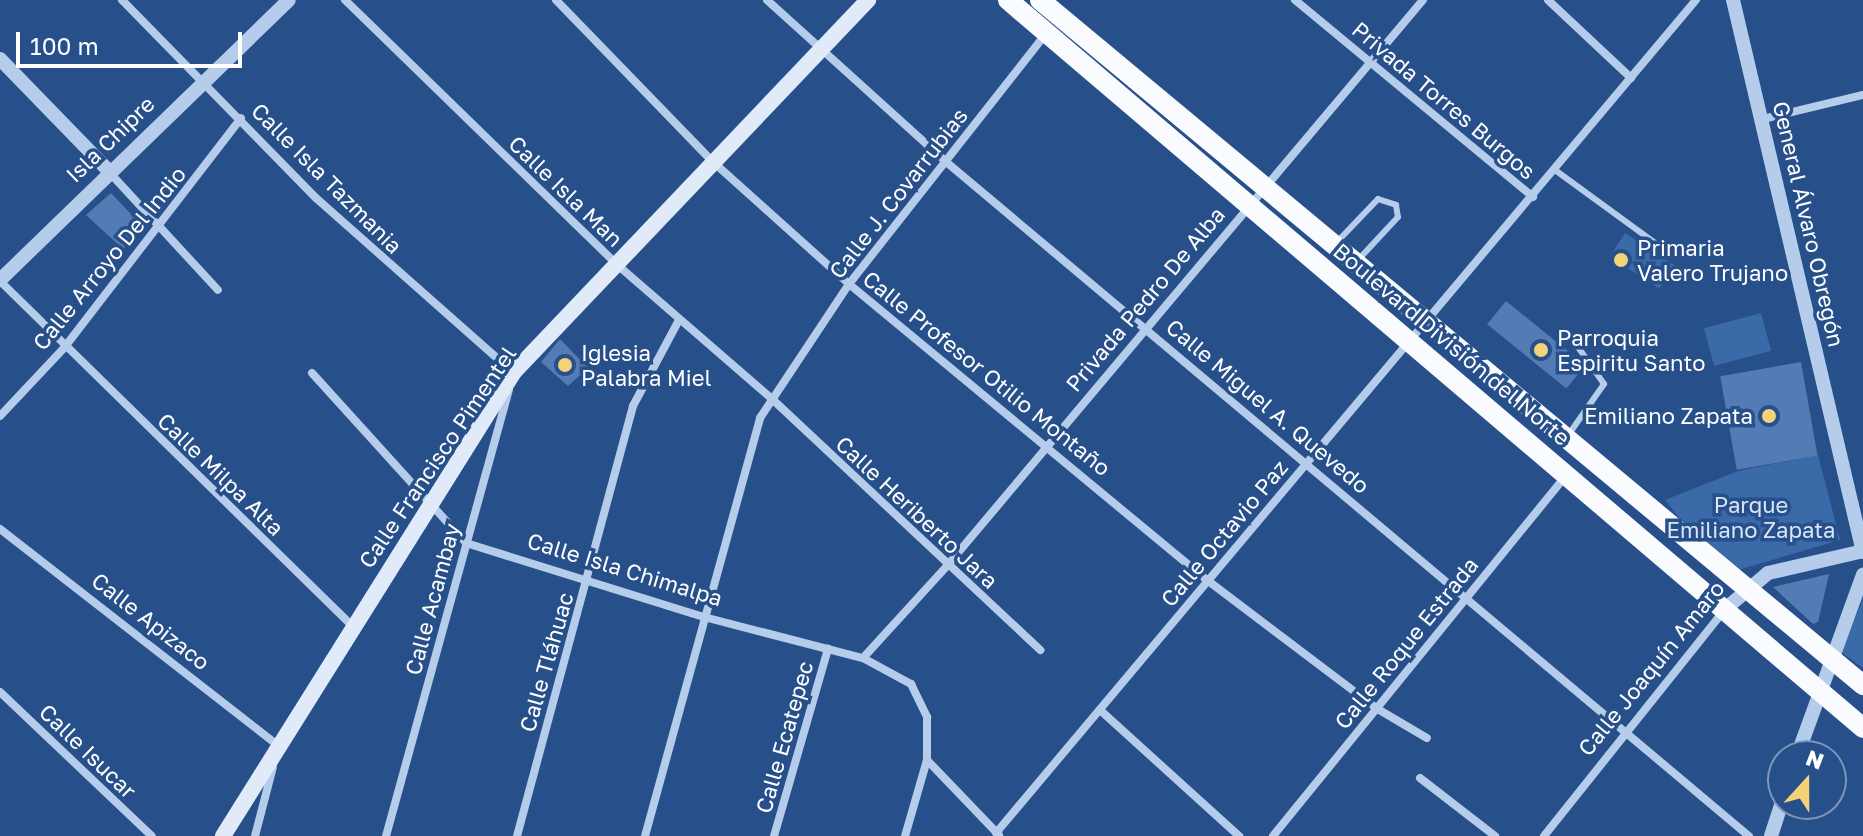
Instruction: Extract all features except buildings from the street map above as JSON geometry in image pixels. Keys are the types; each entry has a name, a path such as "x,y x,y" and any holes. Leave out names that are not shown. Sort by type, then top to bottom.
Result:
{"main road":[{"name":"Calle Francisco Pimentel","path":"223,836 514,372 614,262 821,52 868,0"},
{"name":"Boulevard División del Norte","path":"1008,0 1568,473 1863,728"},
{"name":"Boulevard División del Norte","path":"1040,0 1863,685"}],"street":[{"name":"Calle Isla Tazmania","path":"122,0 204,79 316,198 514,372"},
{"name":"Isla Chipre","path":"2,274 289,0"},
{"name":"Calle Isla Man","path":"345,0 614,262 771,398"},
{"name":"Calle Profesor Otilio Montaño","path":"556,0 712,161 849,284 1048,445 1207,580 1376,708 1427,738"},
{"name":"Calle Miguel A. Quevedo","path":"767,0 945,161 1309,462 1749,836"},
{"name":"Privada Torres Burgos","path":"1295,0 1533,197"},
{"name":"Privada Pedro De Alba","path":"863,658 946,567 1263,185 1423,0"},
{"path":"1548,0 1631,78"},
{"name":"Calle Octavio Paz","path":"998,834 1207,580 1696,0"},
{"name":"General Álvaro Obregón","path":"1733,0 1863,551"},
{"name":"Calle J. Covarrubias","path":"645,836 749,445 771,398 849,284 1047,33"},
{"path":"0,59 109,171 218,290"},
{"path":"1763,119 1863,95"},
{"name":"Calle Arroyo Del Indio","path":"0,416 64,348 241,118"},
{"name":"Calle Milpa Alta","path":"2,274 64,348 352,626"},
{"name":"Calle Tláhuac","path":"517,836 633,406 679,320"},
{"name":"Calle Acambay","path":"386,836 514,372"},
{"name":"Calle Isla Chimalpa","path":"312,373 428,505 466,543 704,617 863,658 911,684 927,717 927,760 905,836"},
{"name":"Calle Heriberto Jara","path":"771,398 946,567 1040,650"},
{"name":"Calle Roque Estrada","path":"1273,836 1568,473"},
{"name":"Calle Apizaco","path":"0,529 279,744"},
{"name":"Calle Joaquín Amaro","path":"1544,836 1725,609 1747,586 1768,573 1863,551"},
{"path":"1802,740 1830,657 1863,575"},
{"name":"Calle Ecatepec","path":"774,836 828,649"},
{"name":"Calle Isucar","path":"0,692 152,836"},
{"path":"1100,710 1239,836"},
{"path":"255,836 279,744"},
{"path":"927,760 998,834"},
{"path":"1420,778 1495,836"}],"lane":[{"path":"1555,170 1670,254"},
{"path":"1335,245 1378,199 1396,205 1398,217 1356,262"},
{"path":"1567,436 1604,384 1578,347"}],"green space":[{"path":"1625,233 1674,265 1659,289 1610,256"},
{"path":"1761,313 1771,351 1714,366 1704,328"},
{"name":"Parque Emiliano Zapata","path":"1818,455 1840,540 1738,570 1684,524 1665,500 1738,471"},
{"path":"1863,599 1863,668 1841,652"}],"place":[{"name":"Primaria Valero Trujano","path":"1621,260"},
{"name":"Parroquia Espiritu Santo","path":"1541,350"},
{"name":"Iglesia Palabra Miel","path":"565,365"},
{"name":"Emiliano Zapata","path":"1769,416"}]}
